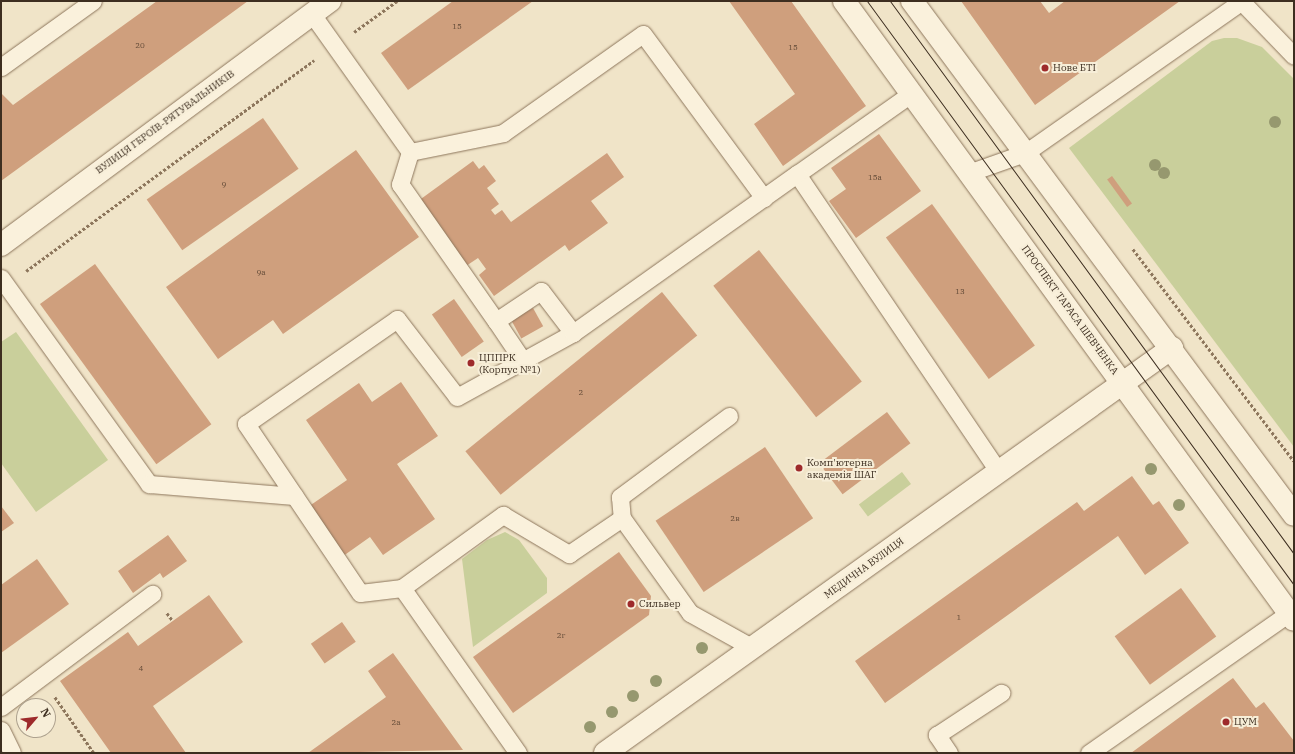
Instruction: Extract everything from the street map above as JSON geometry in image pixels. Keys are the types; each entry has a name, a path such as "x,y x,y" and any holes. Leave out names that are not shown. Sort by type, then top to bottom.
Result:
{"main road":[{"name":"ВУЛИЦЯ ГЕРОЇВ-РЯТУВАЛЬНИКІВ","path":"1,245 330,1"},
{"name":"ПРОСПЕКТ ТАРАСА ШЕВЧЕНКА","path":"844,1 971,172 1291,617"},
{"path":"912,1 1172,348 1294,515"},
{"name":"МЕДИЧНА ВУЛИЦЯ","path":"605,753 1172,348"}],"lane":[{"path":"1,67 93,1"},
{"path":"971,172 1025,153 1242,1 1294,56"},
{"path":"312,14 410,152"},
{"path":"410,152 503,133 643,34 764,198"},
{"path":"622,518 569,554 503,515 402,588 360,593 246,424 397,318 457,397 573,333 912,93"},
{"path":"410,152 400,184 523,361"},
{"path":"797,174 999,472"},
{"path":"4,282 149,484 295,496"},
{"path":"496,321 541,291 573,333"},
{"path":"729,416 620,497 622,518 690,613 753,648"},
{"path":"402,588 518,753"},
{"path":"1,707 152,594"},
{"path":"1089,753 1291,617"},
{"path":"949,753 937,735 1001,693"},
{"path":"1,730 12,753"}],"path":[{"path":"4,282 397,1"},
{"path":"1128,243 1294,461"},
{"path":"41,677 94,753"}],"green space":[{"path":"1224,38 1237,38 1262,47 1294,79 1294,447 1069,148 1212,41"},
{"path":"16,332 108,460 36,512 1,463 1,342"},
{"path":"902,472 911,484 868,516 859,504"},
{"path":"505,532 519,540 547,578 547,593 473,647 462,559 487,540"}],"building":[{"path":"157,1 248,1 1,181 1,93 13,105"},
{"path":"453,1 533,1 408,90 381,53"},
{"path":"729,1 791,1 866,106 783,166 754,124 795,94"},
{"path":"961,1 1040,1 1049,13 1065,1 1180,1 1035,105"},
{"path":"263,118 299,169 182,250 147,199"},
{"path":"879,134 921,191 856,238 829,201 846,189 831,168"},
{"path":"356,150 419,237 283,334 273,320 218,359 166,287"},
{"path":"607,153 624,177 591,201 608,223 569,251 565,245 494,296 479,275 486,269 478,258 460,270 414,204 473,161 479,169 484,165 496,181 487,188 499,204 491,210 495,215 502,210 511,222"},
{"path":"1112,176 1132,204 1127,207 1107,180"},
{"path":"932,204 1035,346 989,379 886,238"},
{"path":"759,250 862,382 816,417 713,286"},
{"path":"95,264 211,424 156,464 40,304"},
{"path":"662,292 697,336 501,495 465,451"},
{"path":"454,299 484,342 462,357 432,314"},
{"path":"533,308 543,326 521,338 511,320"},
{"path":"401,382 438,436 397,464 435,519 383,555 370,537 339,559 305,509 347,480 306,420 359,383 372,402"},
{"path":"887,412 910,443 843,494 819,463"},
{"path":"765,447 813,518 704,592 656,521"},
{"path":"1132,476 1153,505 1159,501 1189,543 1145,575 1118,536 885,703 855,661 1077,502 1084,511"},
{"path":"1,506 14,523 1,532"},
{"path":"168,535 187,561 163,578 160,573 133,593 118,571"},
{"path":"619,552 651,596 649,615 513,713 473,657"},
{"path":"37,559 69,604 1,653 1,585"},
{"path":"1181,588 1216,637 1150,685 1115,636"},
{"path":"209,595 243,642 153,706 186,753 111,753 60,681 128,632 138,646"},
{"path":"342,622 356,642 325,663 311,644"},
{"path":"393,653 463,750 308,753 386,697 368,671"},
{"name":"ЦУМ","path":"1233,678 1256,708 1264,702 1294,741 1294,753 1131,753"}],"tram line":[{"path":"867,1 1294,585"},
{"path":"890,1 1294,554"}],"place":[{"name":"Нове БТІ","path":"1045,68"},
{"name":"ЦППРК (Корпус №1)","path":"471,363"},
{"name":"Комп'ютерна академія ШАГ","path":"799,468"},
{"name":"Сильвер","path":"631,604"},
{"name":"ЦУМ","path":"1226,722"}]}
